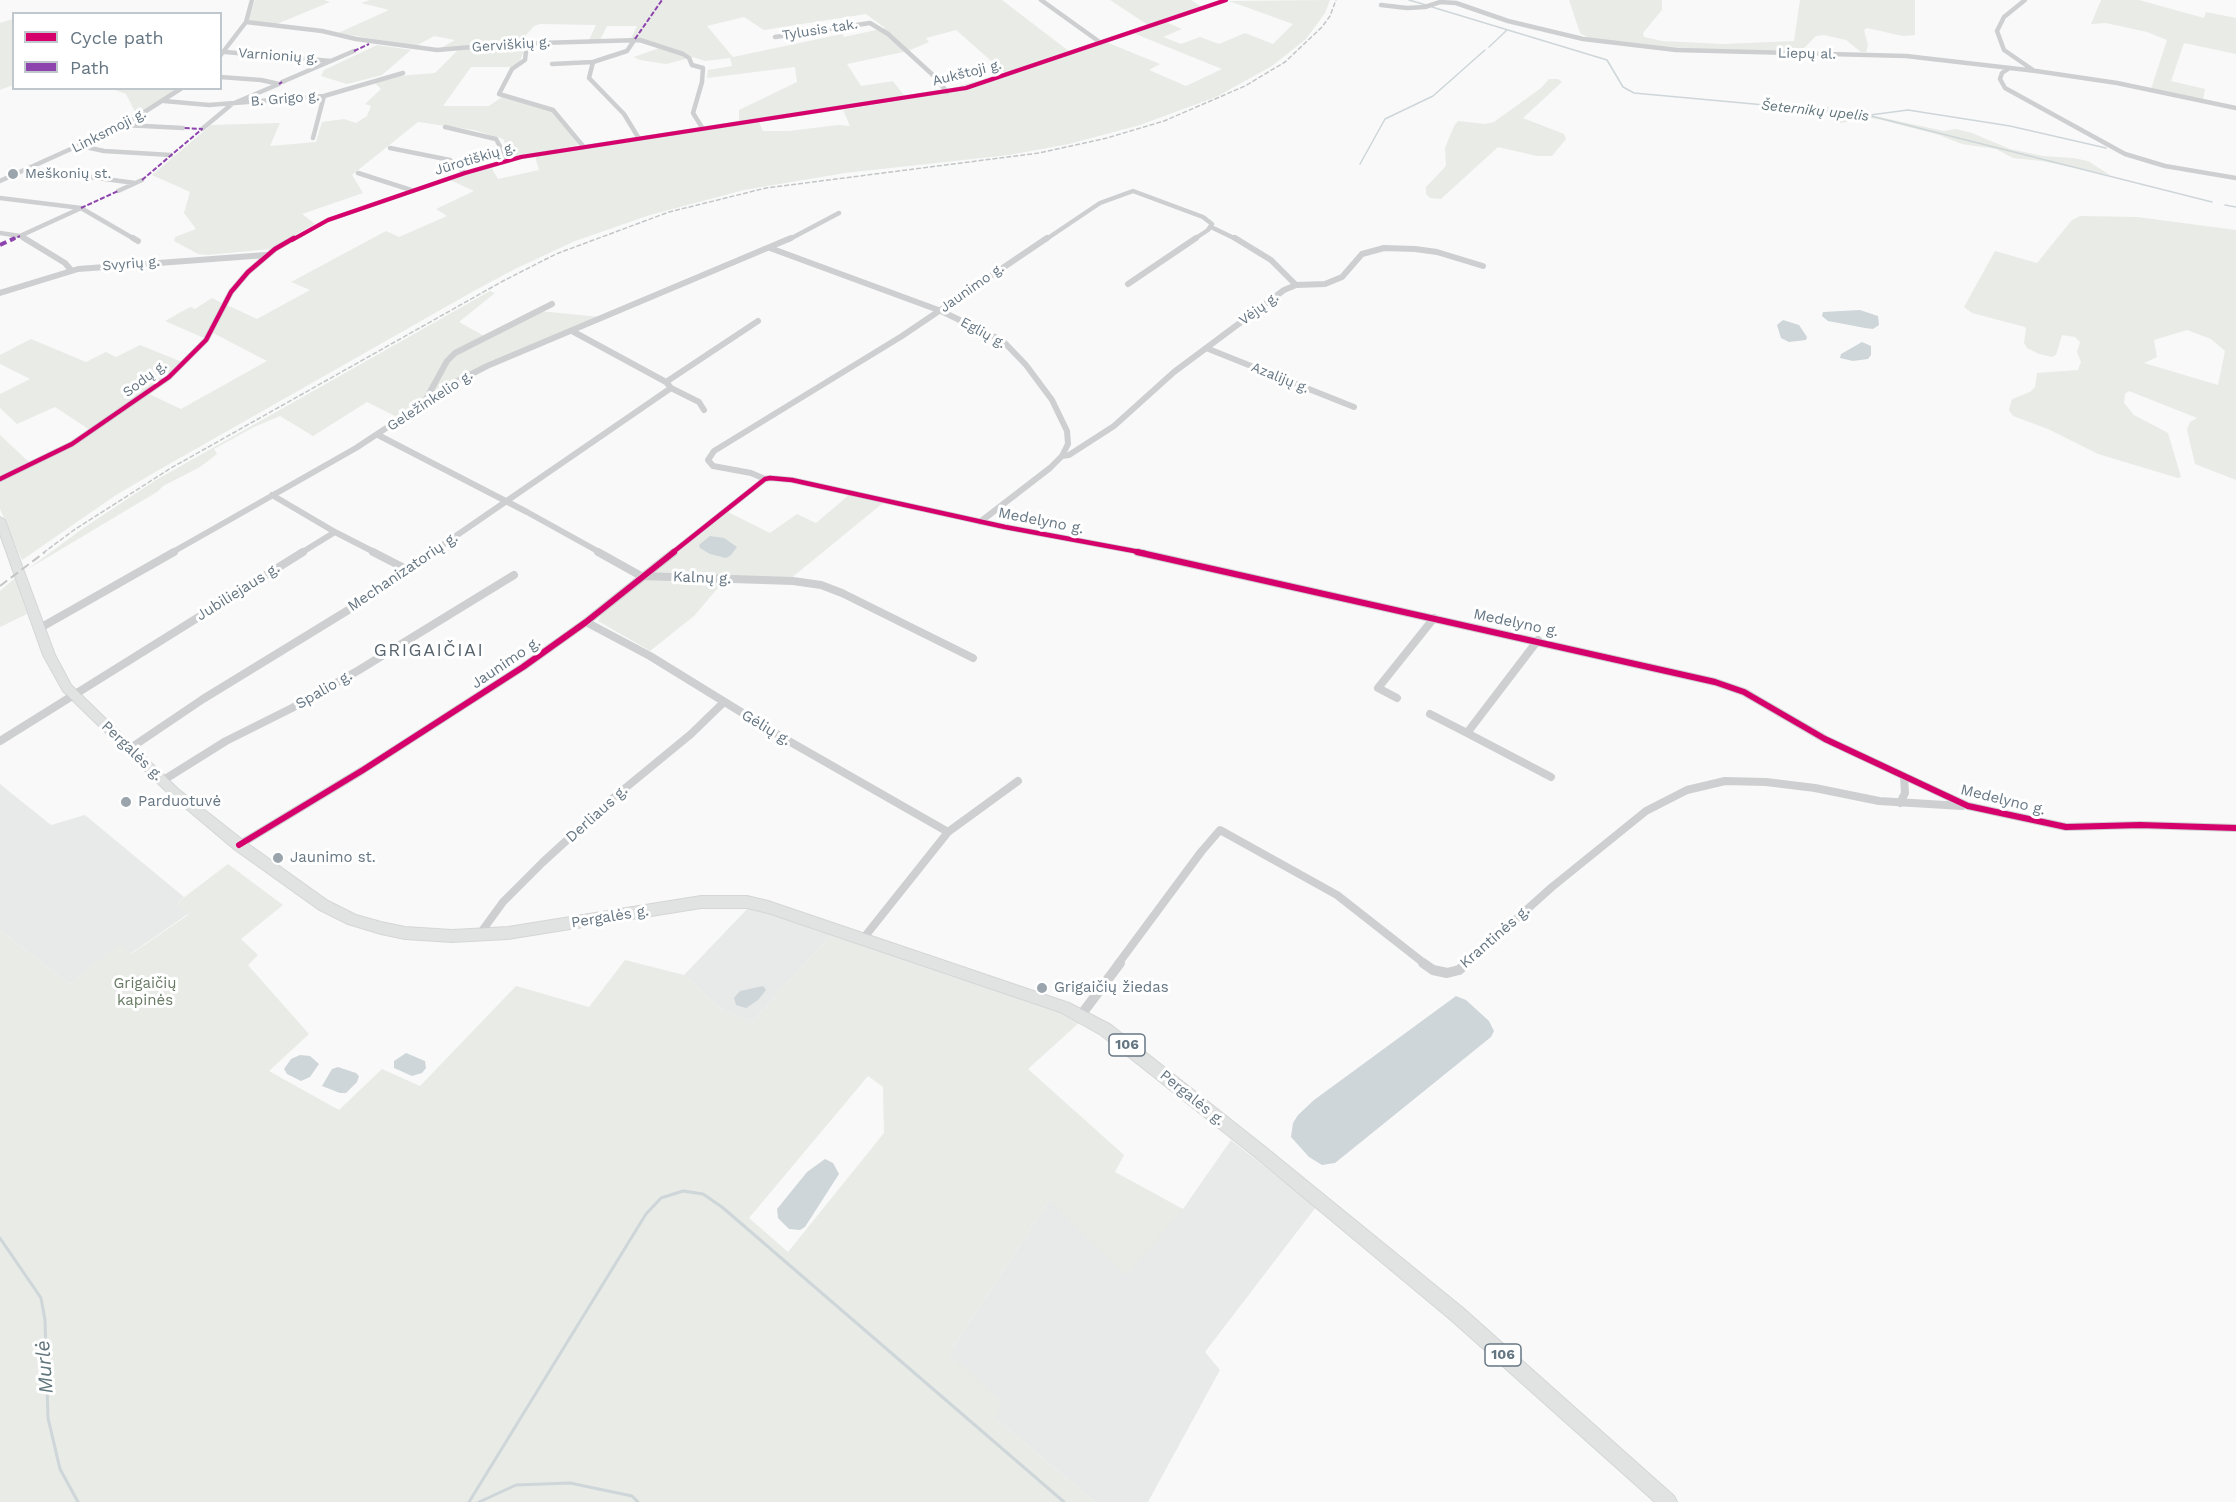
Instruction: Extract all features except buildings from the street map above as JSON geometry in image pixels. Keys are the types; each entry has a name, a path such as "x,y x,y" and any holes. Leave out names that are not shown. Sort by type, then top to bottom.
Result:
{"main road":[{"name":"Pergalės g.","path":"0,520 54,664 73,695 162,781 239,845 315,900 353,920 405,933 431,936 479,935 538,928 701,902 747,902 768,906 862,940 1041,998 1081,1015 1129,1046 1457,1314 1668,1502"}],"street":[{"path":"222,54 246,22 252,0"},
{"path":"1041,0 1101,43"},
{"name":"Aukštoji g.","path":"703,129 947,92 988,82 1226,0"},
{"path":"2025,0 2004,17 1997,31 2004,50 2036,71"},
{"name":"Liepų al.","path":"1381,5 1407,8 1450,2 1508,21 1583,39 1676,50 1872,54 2036,71 2117,83 2236,108"},
{"name":"Gerviškių g.","path":"246,22 322,31 371,43 437,50 526,43 635,39 683,54 689,58 692,65 703,68 702,82 693,114 703,129"},
{"name":"Tylusis tak.","path":"775,37 870,23 888,34 934,76 947,92"},
{"path":"552,64 592,62 627,51 635,39"},
{"path":"526,43 525,60 512,69 499,94 553,110 583,146"},
{"name":"Varnionių g.","path":"225,51 331,61"},
{"path":"202,129 232,104 354,51"},
{"path":"592,62 589,78 624,114 638,137"},
{"path":"1992,66 2002,73"},
{"path":"2008,69 2002,73 2000,79 2005,88 2125,154 2165,166 2236,178"},
{"name":"B. Grigo g.","path":"164,101 199,105 232,104 324,96 403,73"},
{"path":"222,77 281,83"},
{"name":"Linksmoji g.","path":"0,181 124,125 179,90"},
{"path":"313,138 324,96"},
{"path":"124,125 183,128"},
{"path":"445,127 496,139 508,161"},
{"name":"Jūrotiškių g.","path":"266,255 317,225 465,173 508,161 583,146 703,129"},
{"path":"81,146 104,151 171,155"},
{"path":"390,148 450,160 465,173"},
{"path":"30,169 135,183"},
{"path":"358,173 414,191"},
{"path":"118,191 142,180"},
{"name":"Jaunimo g.","path":"768,479 709,464 708,460 714,451 940,310 1041,240 1100,203 1125,192 1144,194 1203,217 1209,221 1211,227 1221,230 1271,260 1296,285"},
{"path":"0,198 81,208 138,241"},
{"path":"20,236 81,208"},
{"name":"Geležinkelio g.","path":"40,628 378,435 425,401 487,366 770,248 839,213"},
{"path":"1128,284 1211,227"},
{"path":"0,233 20,236 65,263 71,270"},
{"name":"Eglių g.","path":"770,248 940,310 1003,341 1026,364 1052,400 1067,431 1068,444 1062,456"},
{"name":"Vėjų g.","path":"1062,456 1077,450 1114,426 1159,385 1284,290 1296,285 1334,281 1347,273 1358,257 1384,248 1424,250 1483,266"},
{"name":"Svyrių g.","path":"0,293 71,270 266,255"},
{"name":"Sodų g.","path":"0,479 64,448 169,377 206,340 231,292 266,255"},
{"path":"425,401 447,361 455,353 552,304"},
{"name":"Mechanizatorių g.","path":"129,749 203,699 350,609 507,502 758,321"},
{"path":"572,331 699,402 704,410"},
{"name":"Azalijų g.","path":"1206,348 1354,407"},
{"name":"Kalnų g.","path":"378,435 507,502 641,576 793,581 821,585 842,593 973,658"},
{"path":"980,522 1050,468 1062,456"},
{"name":"Jaunimo g.","path":"239,845 490,690 586,622 641,576 768,479"},
{"name":"Medelyno g.","path":"768,479 792,480 980,522 1160,556 1715,682 1744,692 1825,739 1968,806 2066,827 2140,825 2236,828"},
{"path":"272,495 335,532 406,569"},
{"name":"Jubiliejaus g.","path":"0,741 335,532"},
{"name":"Spalio g.","path":"162,781 226,741 292,708 359,670 514,575"},
{"path":"1397,698 1378,688 1434,618"},
{"name":"Gėlių g.","path":"586,622 650,656 724,702 948,832"},
{"path":"1467,733 1538,640"},
{"name":"Derliaus g.","path":"479,935 503,902 543,862 724,702"},
{"path":"1430,714 1551,777"},
{"path":"1900,803 1905,793 1904,777"},
{"path":"862,940 948,832 1018,781"},
{"name":"Krantinės g.","path":"1081,1015 1201,852 1220,830 1337,896 1433,970 1448,973 1459,970 1552,887 1646,811 1687,790 1725,781 1766,782 1900,803 1968,806"}],"shaded area":[{"path":"1860,310 1878,316 1879,325 1873,329 1865,328 1828,321 1822,316 1823,312"},
{"path":"1783,320 1799,325 1807,337 1806,340 1789,342 1781,338 1777,325"},
{"path":"1862,342 1871,346 1871,355 1868,359 1853,361 1840,358 1841,354"},
{"path":"710,536 724,538 737,547 726,558 710,554 699,545"},
{"path":"0,784 51,825 85,815 184,897 178,902 188,914 130,954 120,945 69,984 0,930"},
{"path":"750,906 832,934 752,1022 722,1010 684,975"},
{"path":"763,986 766,990 758,1000 746,1008 736,1005 734,998 740,991"},
{"path":"1456,996 1466,1000 1489,1021 1494,1031 1491,1037 1335,1163 1322,1165 1309,1157 1291,1137 1293,1123 1298,1115 1314,1100"},
{"path":"406,1053 425,1061 426,1068 422,1073 412,1076 394,1068 394,1061"},
{"path":"300,1055 310,1056 319,1064 310,1077 301,1081 287,1074 284,1069 291,1059"},
{"path":"338,1067 359,1076 357,1082 346,1093 322,1086 332,1069"},
{"path":"1231,1140 1316,1207 1205,1352 1220,1370 1148,1502 1095,1502 996,1419 949,1354 1049,1200 1183,1209"},
{"path":"825,1159 833,1163 839,1174 805,1227 800,1230 789,1229 778,1218 777,1209 807,1172"}],"green space":[{"path":"255,0 324,0 330,2 277,24 248,21"},
{"path":"370,0 1002,0 1070,52 956,89 913,96 949,89 1005,73 956,30 926,38 929,42 908,51 847,64 861,86 893,81 905,97 739,122 739,110 797,82 795,67 707,78 708,70 732,66 730,58 705,61 693,57 666,64 640,60 634,57 659,48 630,40 637,26 607,26 600,40 589,40 596,25 540,24 534,26 520,42 524,50 520,62 511,67 471,67 443,106 489,106 502,97 544,107 557,114 579,145 513,158 503,139 474,130 418,122 352,175 363,193 302,214 315,224 270,249 207,255 198,254 174,241 175,237 196,229 184,213 190,192 152,175 211,125 280,123 270,146 316,142 322,122 344,119 356,123 367,116 371,106 365,104 381,89 375,83 398,76 435,73 459,49 439,49 455,40 434,36 416,46 338,33 389,10 361,3","holes":["866,14 885,28 844,37 842,34 733,57 707,26 744,17 764,30"]},
{"path":"1110,0 1191,0 1202,7 1148,25"},
{"path":"1330,0 1325,13 1306,39 1272,66 1216,97 1140,125 1069,144 1009,155 845,173 744,190 650,215 575,241 472,292 164,467 116,495 22,560 0,509 0,481 61,452 149,394 181,409 267,361 213,333 227,305 257,319 310,290 291,282 386,231 399,237 447,216 436,209 474,191 450,180 491,167 498,179 539,170 535,156 759,122 763,131 850,126 843,110 963,90 1106,42 1160,64 1149,70 1186,86 1222,69 1133,33 1166,22 1182,29 1163,37 1181,44 1200,37 1219,44 1245,33 1273,44 1293,24 1229,1"},
{"path":"1569,0 1662,0 1662,10 1643,33 1644,37 1662,41 1723,44 1794,41 1800,0 1915,0 1915,35 1903,36 1867,28 1864,30 1868,45 1866,52 1861,52 1846,40 1824,35 1816,36 1804,48 1790,51 1697,51 1590,39 1580,33"},
{"path":"2101,0 2139,0 2204,18 2206,12 2236,18 2236,54 2184,43 2171,81 2205,89 2203,100 2151,89 2167,40 2147,32 2106,23 2091,24"},
{"path":"12,19 12,85 0,90 0,23"},
{"path":"377,45 411,50 382,75 347,84 321,76 324,70"},
{"path":"1549,79 1558,79 1562,82 1523,118 1564,134 1566,139 1552,156 1537,156 1498,147 1441,199 1430,198 1426,194 1426,187 1446,166 1445,148 1458,121 1485,124 1494,122 1541,88"},
{"path":"115,90 177,90 137,116 126,94"},
{"path":"1773,106 1833,107 1944,131 1956,129 1972,133 2010,149 2043,156 2088,161 2110,175 2042,161 2013,158 1996,149 1962,144 1939,135 1882,120 1852,115 1845,116 1847,122 1839,123 1831,119 1832,114 1829,113"},
{"path":"2080,216 2137,217 2236,230 2236,480 2195,464 2187,430 2190,422 2197,418 2129,391 2125,394 2124,403 2134,415 2168,433 2181,477 2098,454 2048,429 2013,416 2009,410 2012,399 2030,392 2035,387 2037,373 2078,370 2081,362 2077,352 2080,342 2075,337 2062,335 2056,355 2052,357 2039,354 2027,348 2024,343 2025,327 1972,313 1964,307 1995,251 2037,263 2072,220","holes":["2187,330 2211,339 2225,351 2218,385 2144,363 2157,357 2154,340"]},
{"path":"490,291 495,293 459,322 486,337 539,311 600,317 452,382 399,418 367,402 313,436 280,416 254,427 214,449 217,454 200,467 163,486 157,492 28,569 82,529 156,480"},
{"path":"212,298 222,303 204,338 165,321 190,307 195,309"},
{"path":"31,339 86,362 106,352 116,357 140,345 182,362 170,374 90,430 55,407 17,424 0,408 0,394 30,379 0,364 0,355"},
{"path":"0,435 31,464 0,477"},
{"path":"849,495 883,503 790,579 728,576 694,616 650,651 598,621 603,612 728,512 770,533 797,514 816,523"},
{"path":"15,578 27,614 0,627 0,591"},
{"name":"Grigaičių kapinės","path":"228,864 283,905 241,939 258,955 248,965 309,1034 269,1071 339,1110 382,1069 420,1086 516,986 589,1007 625,960 684,975 722,1010 752,1022 832,934 1043,1005 1081,1021 1028,1069 1124,1155 1115,1172 1183,1209 1126,1275 1049,1200 949,1354 1002,1402 996,1419 1095,1502 0,1502 0,930 69,984 120,944 131,954 188,915 178,902","holes":["868,1076 883,1087 884,1133 788,1252 749,1218"]}],"waterway":[{"name":"Šeternikų upelis","path":"1409,0 1426,5"},
{"name":"Šeternikų upelis","path":"1432,7 1607,60 1623,87 1634,93 1863,114 2212,202"},
{"path":"1489,47 1507,30"},
{"path":"1360,164 1385,119 1433,96 1485,50"},
{"path":"1870,115 1908,110 2010,126 2106,148"},
{"name":"Šeternikų upelis","path":"2225,205 2236,207"},
{"path":"469,1502 646,1214 661,1198 683,1191 703,1194 722,1207 1064,1502"},
{"name":"Murlė","path":"0,1238 41,1298 45,1320 48,1418 60,1469 78,1502"},
{"name":"Murlė","path":"479,1502 516,1485 570,1483 632,1496 638,1502"}],"railway":[{"path":"43,553 74,530 171,468 503,281 556,254 669,212 766,188 1039,153 1107,138 1164,121 1245,86 1285,62 1322,27 1330,16 1336,0"},
{"path":"0,586 45,552"}],"marked path":[{"path":"635,39 662,0"},
{"path":"354,51 369,44"},
{"path":"142,180 202,129 183,128"},
{"path":"81,208 118,191"},
{"path":"0,245 20,236"}],"cycle path":[{"path":"0,479 72,444 169,377 206,340 231,292 248,272 275,249 328,220 465,173 521,157 966,88 1226,0"},
{"path":"239,845 363,770 523,667 586,622 765,479 770,478 792,480 1005,527 1160,556 1715,682 1744,692 1825,739 1968,806 2066,827 2140,825 2236,828"}],"place":[{"name":"Meškonių st.","path":"13,174"},
{"name":"Parduotuvė","path":"126,802"},
{"name":"Jaunimo st.","path":"278,858"},
{"name":"Grigaičių žiedas","path":"1042,988"}],"district":[{"name":"GRIGAIČIAI","path":"429,651"}]}
